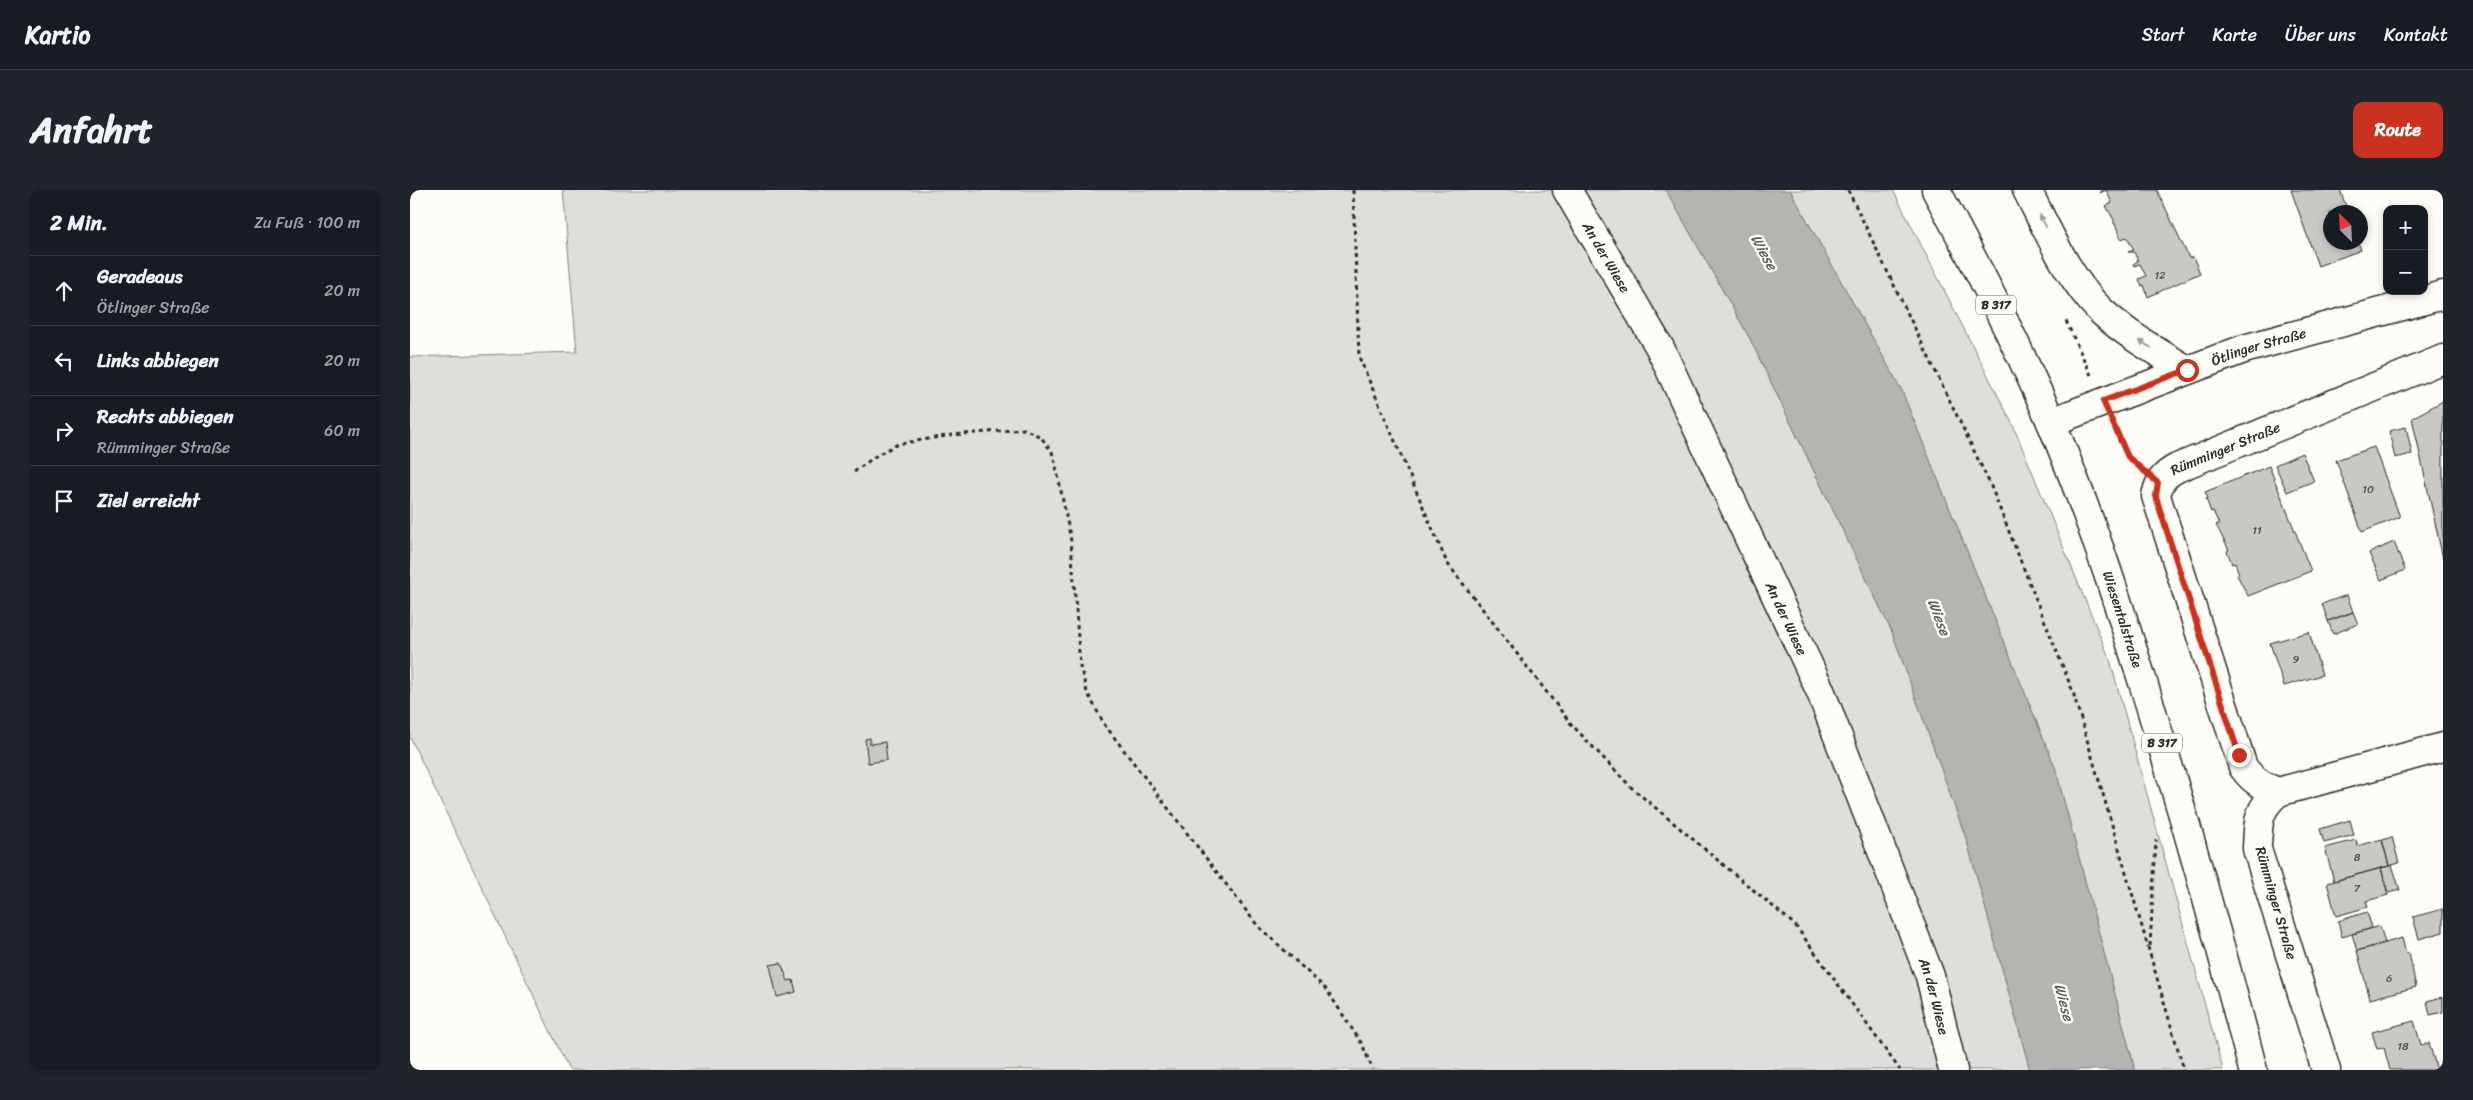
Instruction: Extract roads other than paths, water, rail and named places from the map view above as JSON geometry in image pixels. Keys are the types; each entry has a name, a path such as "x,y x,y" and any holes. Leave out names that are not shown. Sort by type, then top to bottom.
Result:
{"street":[{"name":"An der Wiese","path":"1567,190 1660,348 1820,690 1930,976 1953,1070"},
{"name":"Wiesentalstraße","path":"1936,190 1988,287 2051,422 2095,536 2135,656 2214,922 2253,1070"},
{"path":"2026,190 2078,283 2101,310 2129,334 2187,370"},
{"name":"Ötlinger Straße","path":"2051,422 2244,349 2306,330 2443,296"},
{"name":"Rümminger Straße","path":"2326,1070 2257,849 2258,820 2264,804 2278,792 2262,786 2250,778 2242,767 2159,507 2156,496 2158,483 2166,474 2177,468 2443,359"},
{"path":"2278,792 2443,747"}],"water":[{"name":"Wiese","path":"1666,190 1790,190 1901,389 2055,767 2135,1070 2030,1070 1967,841 1892,632 1749,337"}]}
